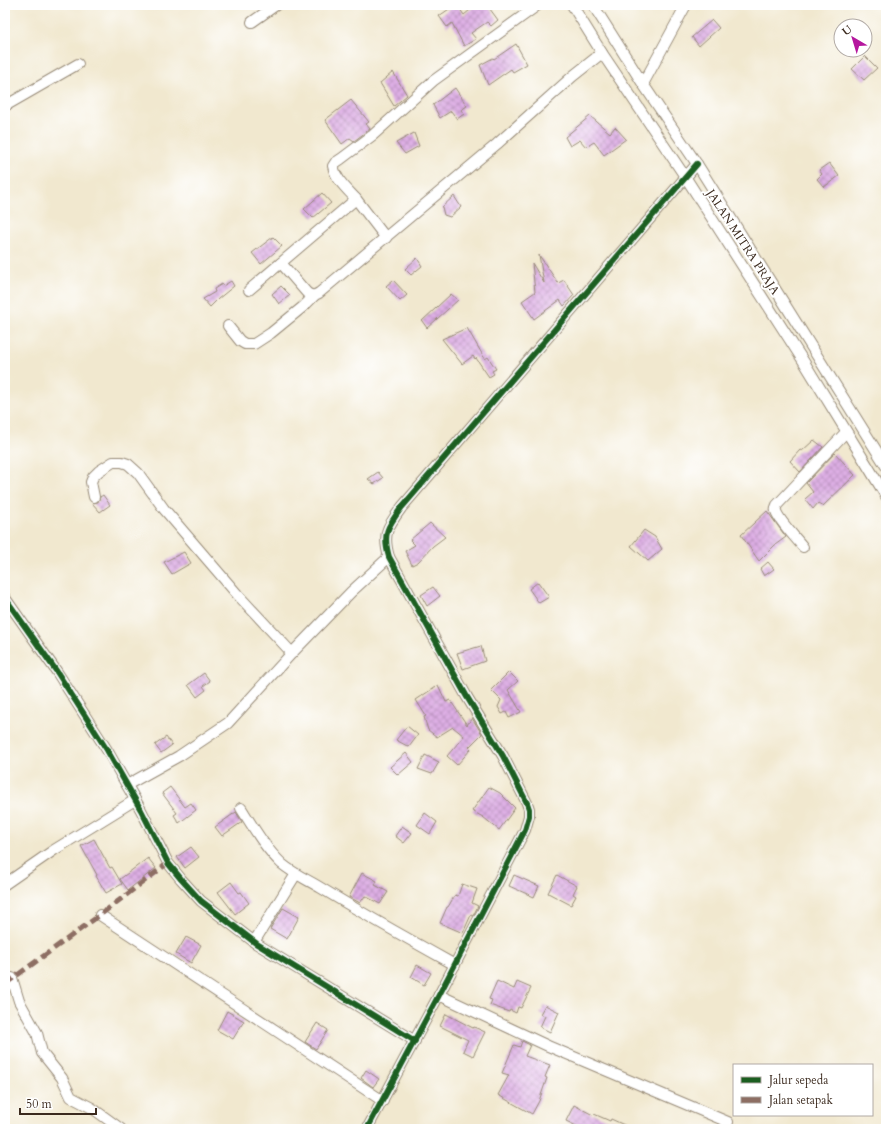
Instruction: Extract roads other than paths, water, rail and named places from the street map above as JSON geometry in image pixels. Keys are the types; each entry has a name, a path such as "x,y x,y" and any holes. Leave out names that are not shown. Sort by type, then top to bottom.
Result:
{"street":[{"path":"252,22 276,5"},
{"path":"386,238 341,183 334,172 333,166 373,135 433,81 538,5"},
{"name":"JALAN MITRA PRAJA","path":"572,5 686,178 804,362 886,496"},
{"name":"JALAN MITRA PRAJA","path":"593,5 697,164 886,466"},
{"path":"644,84 686,5"},
{"path":"228,326 240,341 245,344 254,344 271,332 386,238 602,52"},
{"path":"5,106 78,64"},
{"path":"367,1129 439,996 525,830 528,822 529,809 503,756 491,739 467,698 389,557 385,539 387,530 402,507 697,164"},
{"path":"249,290 356,200"},
{"path":"281,263 303,289 311,296 314,296"},
{"path":"803,548 776,512 777,505 846,432"},
{"path":"94,497 91,482 93,477 99,471 113,462 128,464 138,473 164,509 237,594 292,653"},
{"path":"127,785 179,756 228,723 292,653 351,592 389,557"},
{"path":"5,598 57,672 107,750 168,863 201,901 254,942 415,1041"},
{"path":"5,884 54,850 135,800"},
{"path":"241,808 258,834 283,865 348,905 455,965"},
{"path":"254,942 296,874"},
{"path":"100,915 383,1101"},
{"path":"12,978 19,1001 37,1033 42,1053 62,1078 71,1096 92,1108 121,1129"},
{"path":"439,996 548,1046 728,1122"}]}
